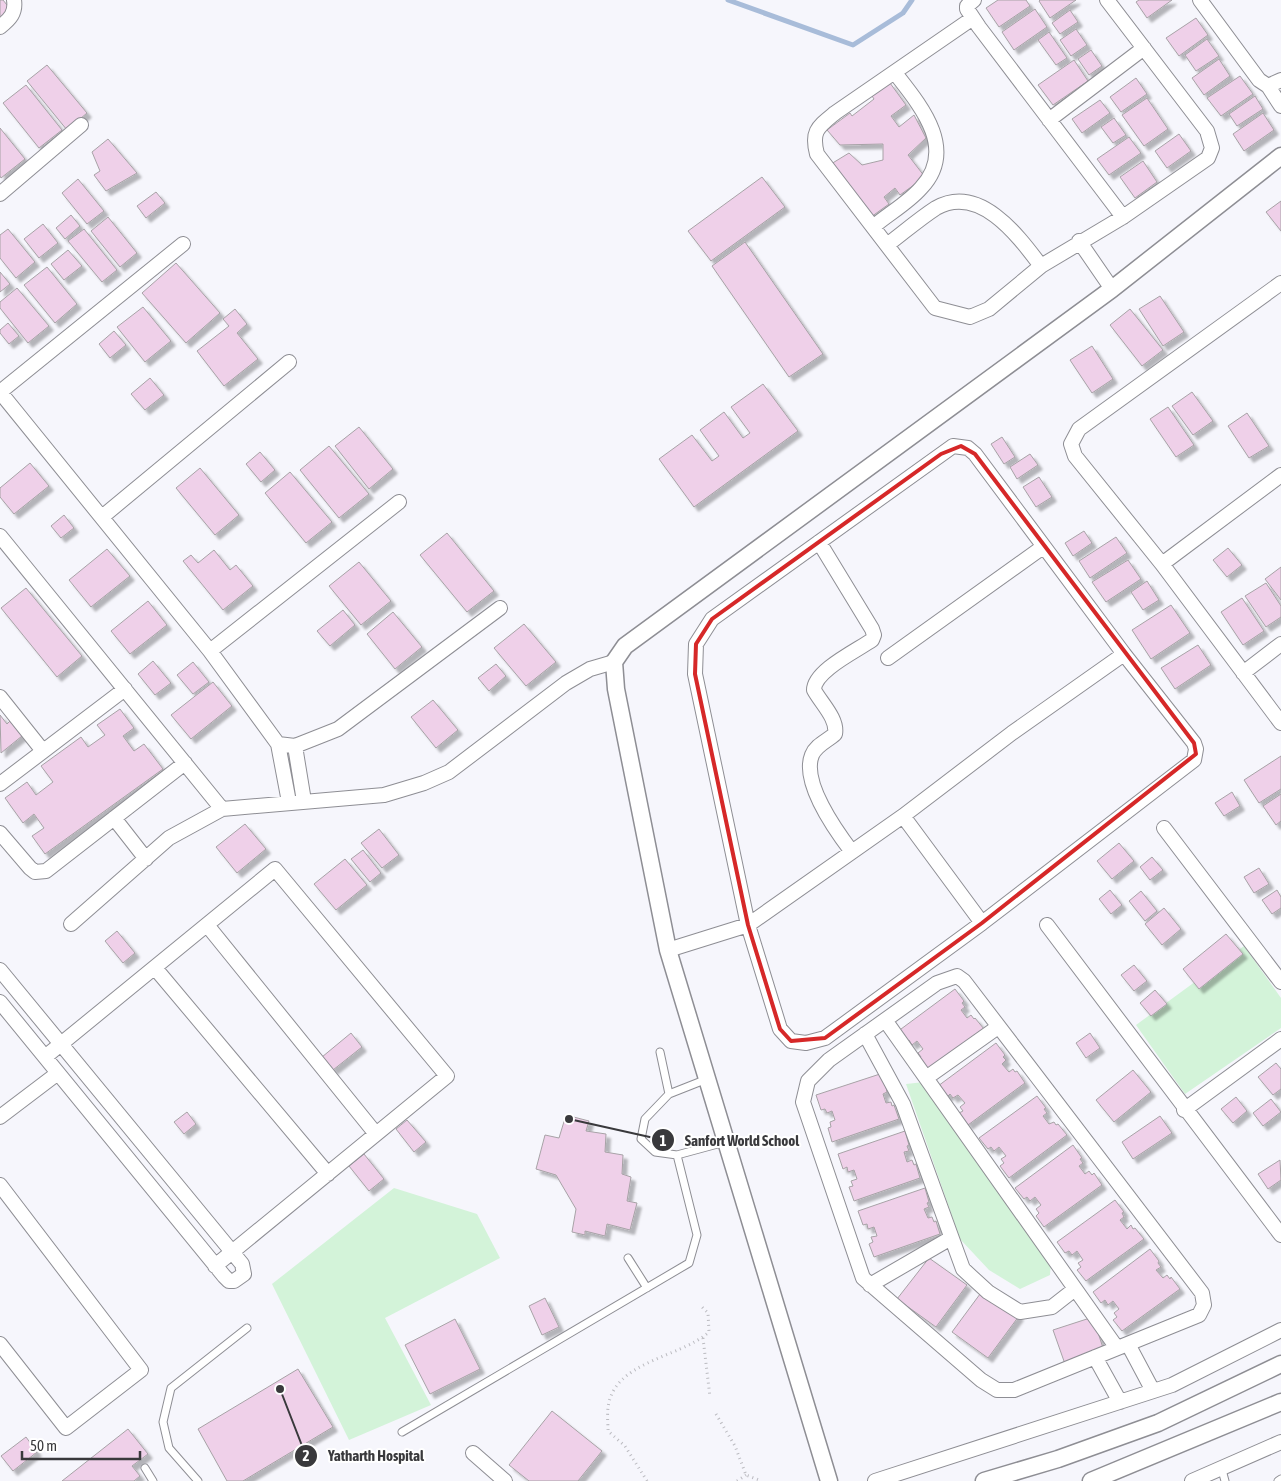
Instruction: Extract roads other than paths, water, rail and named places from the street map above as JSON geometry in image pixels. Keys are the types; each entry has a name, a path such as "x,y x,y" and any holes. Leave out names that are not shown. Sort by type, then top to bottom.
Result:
{"street":[{"path":"0,27 9,20 15,10 14,0"},
{"path":"974,0 967,6 973,18 1123,217"},
{"path":"973,18 818,127 813,140 817,154 935,308 970,317 988,309 1041,266 1079,241 1123,217 1208,158 1212,148 1207,131 1107,0"},
{"path":"1200,0 1258,80 1275,83 1281,106"},
{"path":"1049,120 1144,48"},
{"path":"873,227 921,189 934,164 934,130 926,113 895,73"},
{"path":"0,194 81,125"},
{"path":"70,924 169,838 222,809 384,795 424,783 449,772 566,683 590,669 614,662 626,646 1112,290 1281,156"},
{"path":"887,245 938,207 953,202 968,203 995,214 1009,226 1041,266"},
{"path":"1079,241 1112,290"},
{"path":"183,244 0,392 210,651 278,744 290,802"},
{"path":"1281,283 1079,429 1071,444 1075,456 1162,564 1281,723"},
{"path":"102,517 288,362"},
{"path":"953,446 968,448 975,454 1124,654 1194,743 1196,749 1194,760 982,922 825,1038 806,1043 791,1041 780,1029 748,925 695,674 696,644 712,619 819,542 953,446"},
{"path":"1162,564 1281,475"},
{"path":"210,651 399,502"},
{"path":"1,538 222,809"},
{"path":"819,542 874,635 872,640 820,675 814,686 814,690 834,721 836,728 835,734 819,745 812,753 810,774 825,811 852,852"},
{"path":"888,658 1043,547"},
{"path":"278,744 295,746 338,729 500,608"},
{"path":"1243,673 1281,644"},
{"path":"668,950 748,925 903,816 1012,733 1124,654"},
{"path":"614,662 616,689 668,950 830,1481"},
{"path":"0,784 125,689"},
{"path":"0,697 43,751"},
{"path":"295,746 304,801"},
{"path":"0,833 30,868 35,872 46,871 185,763"},
{"path":"903,816 982,922"},
{"path":"114,818 146,858"},
{"path":"1164,828 1281,982"},
{"path":"45,1057 62,1045 274,869 447,1076 215,1266"},
{"path":"207,925 376,1134"},
{"path":"1047,925 1184,1110 1281,1235"},
{"path":"155,968 328,1174"},
{"path":"0,970 5,986 62,1045 242,1264 244,1274 234,1281 229,1281 215,1266 0,1002"},
{"path":"957,976 964,981 1202,1293 1204,1305 1199,1315 1014,1390 997,1390 981,1380 870,1285 863,1278 803,1102 808,1081 829,1060 885,1020 937,983 957,976"},
{"path":"885,1020 1075,1289 1122,1346 1153,1391"},
{"path":"926,1078 998,1027"},
{"path":"865,1034 902,1104 963,1269 988,1292 1020,1312 1052,1307 1075,1289"},
{"path":"1184,1110 1281,1039"},
{"path":"0,1117 58,1073"},
{"path":"0,1185 141,1370 66,1428 0,1344"},
{"path":"870,1285 951,1238"},
{"path":"875,1481 1172,1385 1281,1330"},
{"path":"1096,1357 1120,1402"},
{"path":"984,1481 1058,1459 1158,1423 1281,1364"},
{"path":"1091,1481 1281,1402"},
{"path":"1192,1481 1224,1475 1281,1442"},
{"path":"472,1453 505,1481"}],"lane":[{"path":"660,1052 669,1094"},
{"path":"707,1079 669,1094 645,1119 641,1139 655,1152 677,1155 726,1141"},
{"path":"402,1432 689,1263 696,1235 677,1155"},
{"path":"628,1258 647,1288"},
{"path":"198,1481 169,1448 163,1422 172,1388 247,1328"},
{"path":"145,1468 153,1481"}],"waterway":[{"path":"728,0 853,45 903,13 912,0"}],"place":[{"name":"Sanfort World School","path":"569,1119"},
{"name":"Yatharth Hospital","path":"280,1389"}]}
